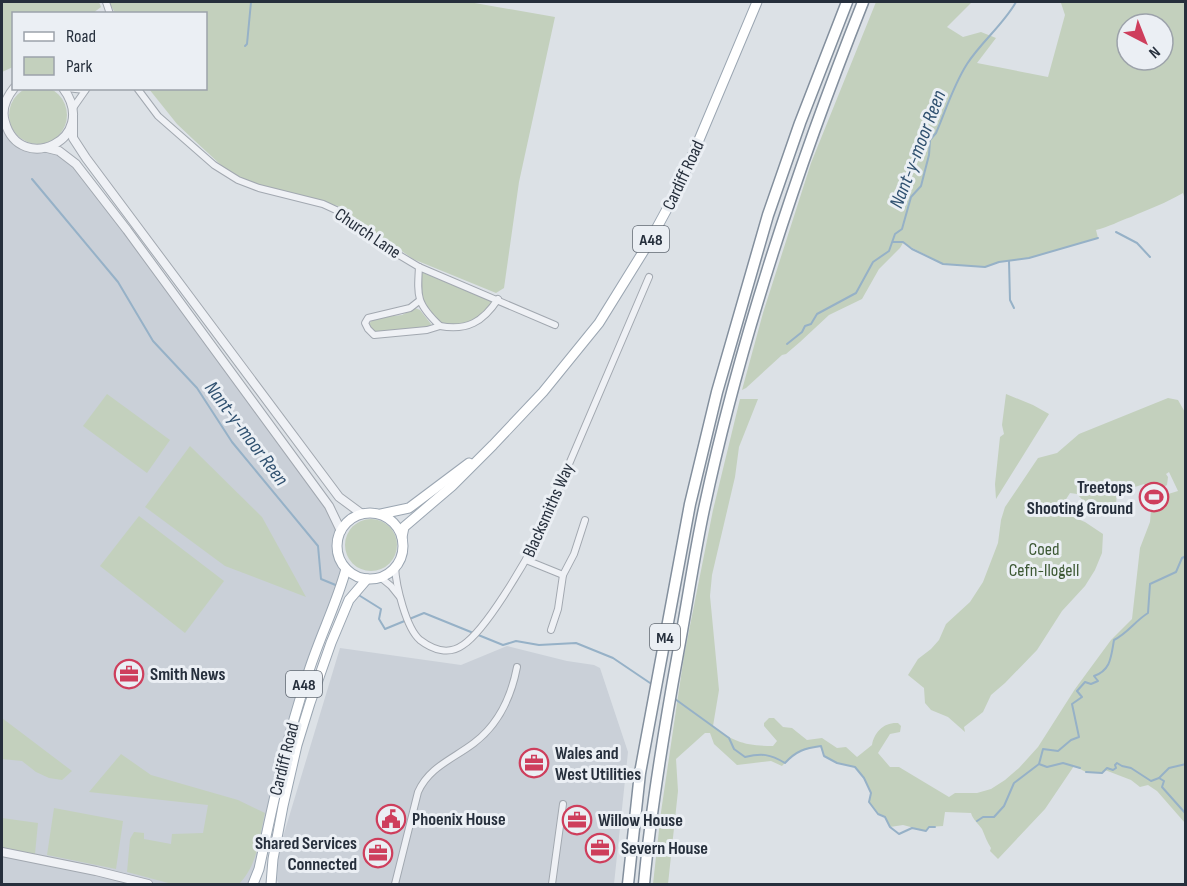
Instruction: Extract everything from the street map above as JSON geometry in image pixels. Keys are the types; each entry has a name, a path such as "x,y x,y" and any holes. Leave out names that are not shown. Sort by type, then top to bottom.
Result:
{"highway":[{"name":"M4","path":"628,885 642,761 690,504 718,389 768,215 800,123 847,2"},
{"name":"M4","path":"644,885 656,778 704,509 733,390 797,179 833,77 863,2"}],"main road":[{"name":"Cardiff Road","path":"402,537 404,527 452,486 543,392 599,323 643,252 681,184 757,2"},
{"name":"Cardiff Road","path":"381,514 409,508 493,445"},
{"path":"362,514 381,514 391,520 402,537 401,558 395,567 380,577 367,579 356,575 346,569 340,559 337,548 341,531 350,520 362,514"},
{"name":"Cardiff Road","path":"253,885 259,869 288,735 307,674 340,591 346,569"},
{"name":"Cardiff Road","path":"271,885 273,859 283,806 297,745 310,703 349,600 367,579"}],"street":[{"path":"12,90 4,107 3,118 7,130 17,142 28,147 59,151 76,164 120,220 322,497 341,531"},
{"path":"66,90 73,108 73,138 86,158 339,496 362,514"},
{"path":"73,108 85,90"},
{"name":"Church Lane","path":"138,90 158,116 214,165 238,180 259,188 323,204 336,210 419,267 555,325"},
{"path":"47,148 65,137 71,129 74,118"},
{"path":"419,267 419,301 440,326"},
{"name":"Blacksmiths Way","path":"395,567 396,581 413,633 432,647 442,651 462,646 481,625 526,560 649,277"},
{"path":"419,301 410,308 368,318 365,323 374,335 427,330 440,326 464,327 475,324 484,317 498,299"},
{"path":"551,630 558,609 563,575 574,554 585,520"},
{"path":"526,560 563,575"},
{"name":"Blacksmiths Way","path":"380,577 401,599"},
{"path":"395,885 423,780 434,769 472,744 494,724 510,697 517,667"},
{"path":"552,885 562,804"},
{"path":"2,852 96,871 148,885"}],"shaded area":[{"path":"2,118 17,142 67,156 304,472 341,531 337,548 346,569 307,674 253,884 2,884"},
{"path":"507,646 600,668 628,752 614,884 279,884 277,880 279,850 340,648 461,665"}],"green space":[{"path":"2,2 99,2 101,7 94,12 12,12 12,67 2,72"},
{"path":"109,2 469,2 555,17 519,182 504,288 496,293 413,259 338,206 257,186 222,166 177,124 150,90 207,90 207,12 114,12"},
{"path":"876,2 972,2 947,27 963,37 981,32 996,38 977,63 1048,77 1065,15 1061,3 1057,2 1185,2 1185,200 1183,193 1096,230 1098,238 1029,258 999,262 985,267 943,264 903,243 879,269 862,299 829,315 742,390 763,313 811,163"},
{"path":"24,90 52,90 59,94 67,109 67,121 59,136 44,144 32,144 17,136 9,121 11,104 17,94"},
{"path":"421,272 491,301 492,305 470,324 444,325 431,314 424,303"},
{"path":"415,308 420,310 431,324 428,328 373,332 369,324 374,318 402,315"},
{"path":"107,394 170,440 147,473 83,426"},
{"path":"1006,394 1049,414 996,499 995,484 1000,437 1004,434 1002,425"},
{"name":"Coed Cefn-llogell","path":"1168,398 1178,400 1186,414 1185,823 1157,791 1148,785 1140,787 1131,780 1105,770 1102,773 1086,772 1074,766 1045,809 998,859 990,851 991,848 982,829 971,813 945,812 943,826 929,827 926,831 903,825 890,827 885,817 878,814 869,802 871,793 864,778 855,767 837,763 824,756 820,746 799,752 782,766 771,761 737,765 714,744 710,733 705,733 676,759 678,791 668,884 653,884 684,656 713,510 740,399 758,399 739,447 735,477 712,575 710,596 719,690 713,726 740,742 773,746 777,741 764,723 769,718 774,718 783,727 792,728 807,740 822,738 837,748 846,747 857,757 872,745 875,736 884,726 898,723 901,726 900,732 890,734 878,753 890,767 899,767 949,797 955,793 977,793 991,789 1019,768 1038,747 1075,689 1111,640 1132,619 1140,548 1150,522 1152,499 1178,491 1169,472 1166,474 1167,485 1152,494 1150,486 1146,487 1144,484 1117,493 1116,504 1109,508 1089,507 1077,494 1070,493 1061,507 1061,512 1085,522 1103,534 1102,553 1095,570 1085,586 1062,611 1037,650 991,695 983,712 964,727 965,732 948,717 931,710 925,703 924,688 908,675 918,659 939,640 946,624 970,602 983,582 998,543 1005,507 1038,458 1057,453 1079,434"},
{"path":"190,446 262,517 306,597 225,566 145,507"},
{"path":"139,516 224,581 185,633 100,566"},
{"path":"371,519 385,523 393,531 397,545 393,559 385,567 371,571 357,567 349,559 345,545 349,531 357,523"},
{"path":"2,718 72,771 62,780 49,778 36,772 22,761 2,759"},
{"path":"121,754 151,775 238,800 265,813 254,860 239,884 172,884 127,872 130,839 134,832 144,833 144,839 171,844 172,834 203,833 208,805 89,792"},
{"path":"54,808 123,821 116,869 47,855"},
{"path":"2,818 38,823 35,854 2,847"}],"waterway":[{"path":"245,46 251,2"},
{"name":"Nant-y-moor Reen","path":"787,344 802,332 805,326 811,324 817,314 856,293 873,262 889,251 895,234 902,229 911,197 921,186 929,155 930,140 936,133 958,81 967,64 1016,2"},
{"name":"Nant-y-moor Reen","path":"32,179 118,282 153,341 197,388 232,442 318,546 321,579 338,586"},
{"path":"1116,232 1137,243 1150,257"},
{"path":"893,242 903,242 943,264 985,267 999,262 1029,258 1098,238"},
{"path":"1009,261 1010,300 1014,308"},
{"path":"1039,764 1043,749 1058,751 1071,740 1079,737 1072,704 1082,697 1077,691 1085,682 1091,684 1098,681 1094,676 1107,666 1114,640 1148,613 1150,584 1176,572 1182,558 1186,556"},
{"path":"357,594 381,609 379,619 385,629 424,613 503,645 516,641 539,645 576,643 613,658 653,685"},
{"path":"675,699 729,738 734,749 745,757 766,755 785,763 801,751 821,746 824,756 837,763 855,767 864,778 871,793 869,802 899,834 912,828 926,831 929,827 935,827"},
{"path":"977,821 983,817 994,817 1004,806 1014,783 1039,764 1047,767 1063,763 1080,768"},
{"path":"1086,772 1102,773 1107,768 1113,770 1117,763 1131,768 1151,781 1159,778 1169,768 1186,764"},
{"path":"1159,778 1164,781 1162,787 1186,814"}],"place":[{"name":"Treetops Shooting Ground","path":"1154,497"},
{"name":"Smith News","path":"129,674"},
{"name":"Wales and West Utilities","path":"534,763"},
{"name":"Phoenix House","path":"391,819"},
{"name":"Willow House","path":"577,820"},
{"name":"Severn House","path":"600,848"},
{"name":"Shared Services Connected","path":"378,853"}]}
